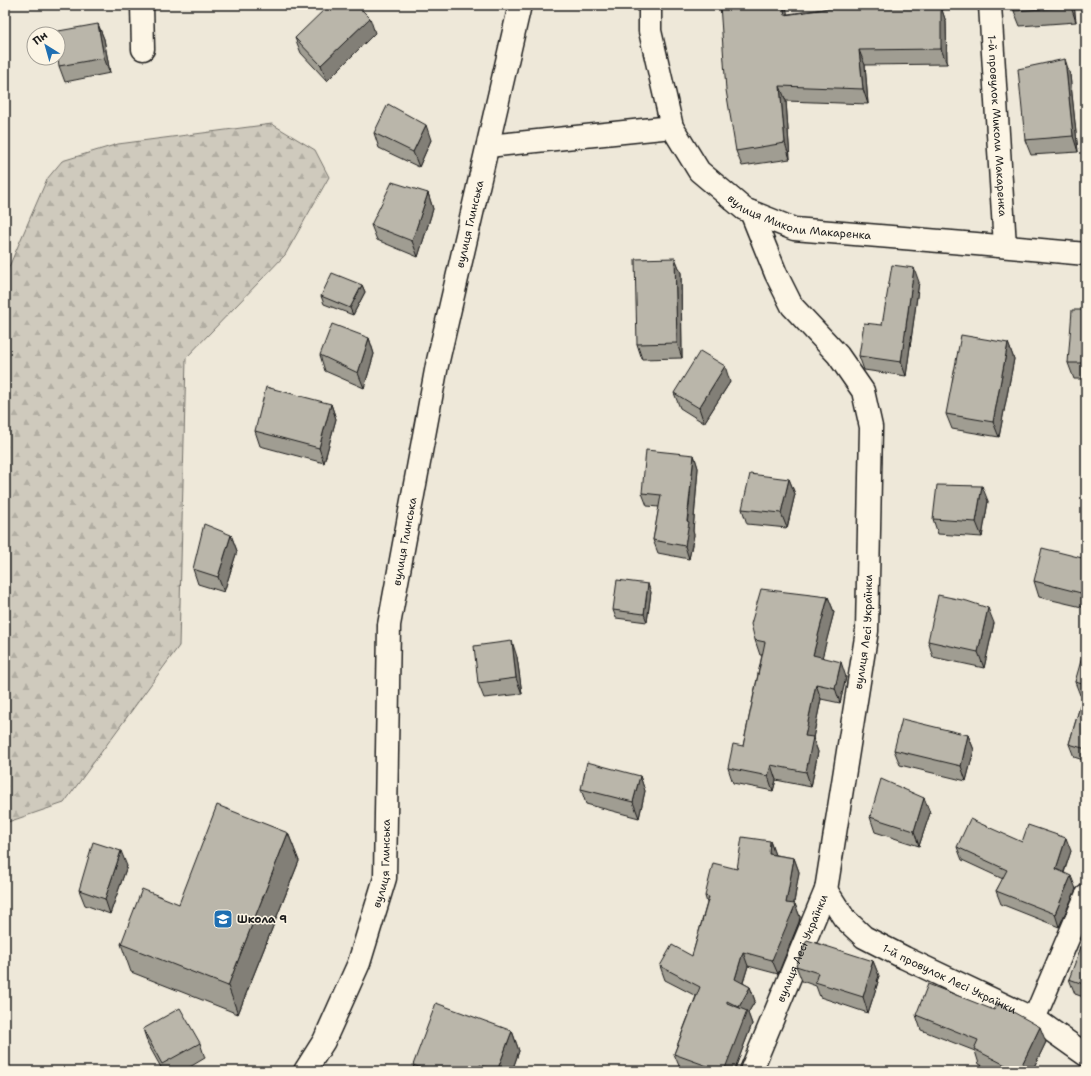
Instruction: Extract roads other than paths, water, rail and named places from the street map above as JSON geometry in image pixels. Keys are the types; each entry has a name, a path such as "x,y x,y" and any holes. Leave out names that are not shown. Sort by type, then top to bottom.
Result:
{"street":[{"path":"142,5 143,50"},
{"name":"вулиця Глинська","path":"305,1071 324,1041 359,963 385,878 389,626 437,365 520,5"},
{"name":"вулиця Миколи Макаренка","path":"650,5 650,32 672,127 699,171 744,209 794,229 1086,254"},
{"name":"1-й провулок Миколи Макаренка","path":"990,5 1005,246"},
{"path":"488,146 672,127"},
{"name":"вулиця Лесі Українки","path":"751,212 776,274 792,306 838,354 863,390 871,428 867,631 826,890 751,1071"},
{"name":"1-й провулок Лесі Українки","path":"826,890 844,918 864,937 1034,1019 1086,1054"},
{"path":"1034,1019 1086,896"}],"place":[{"name":"Школа 9","path":"223,919"}]}
